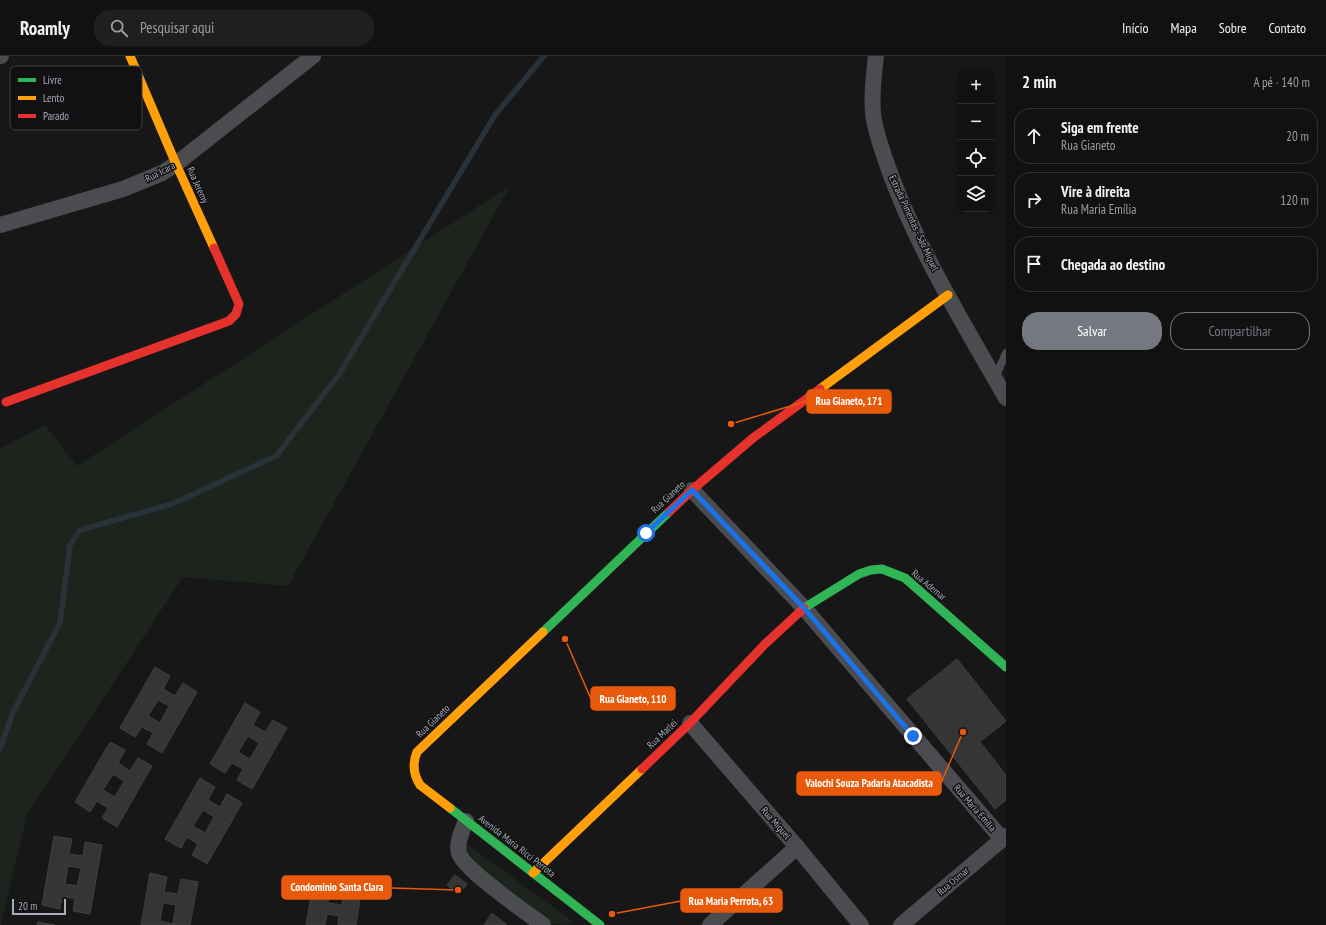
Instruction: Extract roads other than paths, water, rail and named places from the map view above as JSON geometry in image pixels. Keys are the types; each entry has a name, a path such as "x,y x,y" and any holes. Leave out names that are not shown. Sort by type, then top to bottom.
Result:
{"street":[{"name":"Rua Jeremy","path":"130,56 134,66"},
{"name":"Rua Icara","path":"0,225 123,189 162,173 176,164 312,56"},
{"name":"Estrada Pimentas - São Miguel","path":"876,56 873,90 873,114 886,162 898,195 948,295 1006,398"},
{"name":"Rua Jeremy","path":"6,402 229,321 236,314 239,304 142,84"},
{"name":"Rua Gianeto","path":"420,785 413,771 413,761 417,752 692,490 754,438 948,295"},
{"name":"Rua Maria Emília","path":"692,490 804,608 1004,838"},
{"name":"Rua Ademar","path":"804,608 859,574 871,570 882,569 905,578 1006,667"},
{"name":"Rua Marlei","path":"533,873 690,723 764,645 804,608"},
{"name":"Rua Miguel","path":"690,723 797,847 861,925"},
{"name":"Avenida Maria Ricci Perrota","path":"420,785 533,873 591,923"},
{"path":"466,821 458,844 459,854 467,867 543,925"},
{"name":"Rua Osmar","path":"901,925 1004,838"},
{"path":"710,925 797,847"}],"lane":[{"path":"994,378 1006,353"}],"waterway":[{"path":"0,749 13,712 60,623 70,545 80,530 172,504 276,456 338,376 495,115 544,56"}],"place":[{"name":"Rua Gianeto, 171","path":"731,424"},
{"name":"Rua Gianeto, 110","path":"565,639"},
{"name":"Valochi Souza Padaria Atacadista","path":"963,732"},
{"name":"Condomínio Santa Clara","path":"458,890"},
{"name":"Rua Maria Perrota, 63","path":"612,914"}]}
